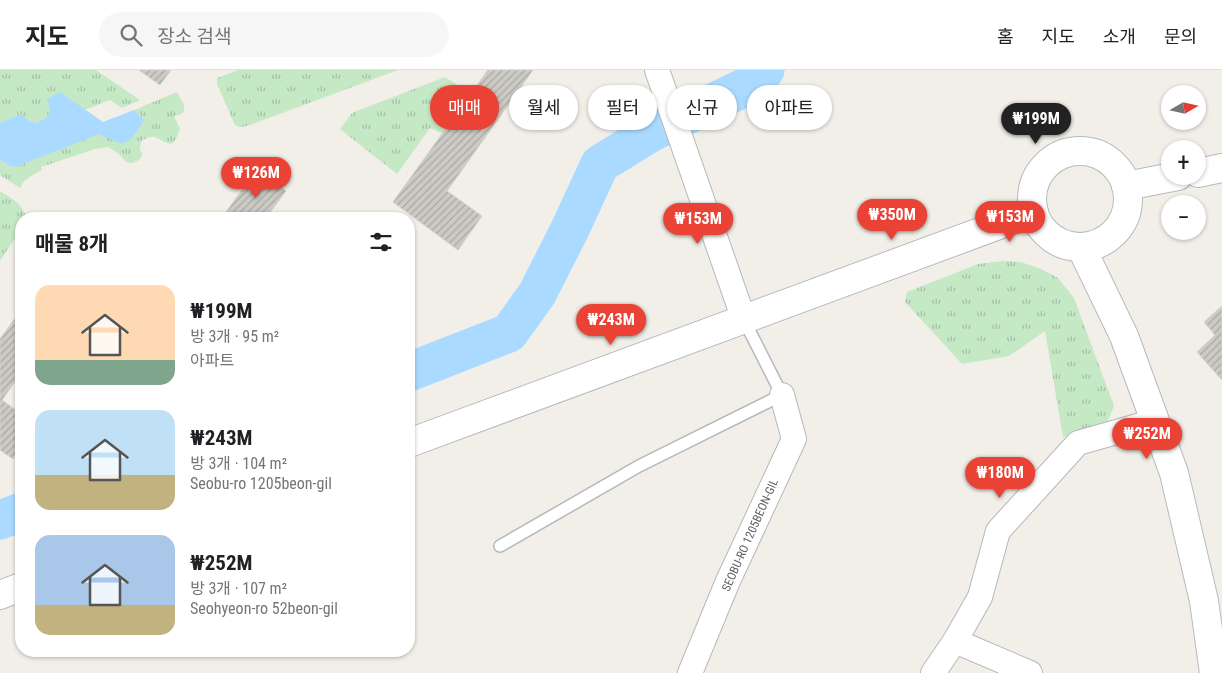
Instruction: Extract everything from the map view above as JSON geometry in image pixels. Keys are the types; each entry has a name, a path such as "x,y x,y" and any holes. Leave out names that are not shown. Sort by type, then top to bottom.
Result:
{"street":[{"path":"659,77 744,320"},
{"path":"1086,150 1101,155 1114,164 1126,186 1128,193 1127,209 1121,224 1111,236 1097,244 1081,247 1066,245 1051,238 1041,226 1034,212 1032,196 1035,180 1043,167 1056,157 1068,152 1086,150"},
{"path":"1206,171 1222,168"},
{"path":"1126,186 1161,179"},
{"path":"415,441 1034,212"},
{"path":"1081,247 1124,336 1174,473 1204,601 1214,673"},
{"name":"SEOBU-RO 1205BEON-GIL","path":"690,673 728,581 794,439 782,395"},
{"path":"933,673 955,641 980,597 998,530 1078,443 1155,421"},
{"path":"0,595 15,589"},
{"path":"955,641 1030,673"}],"lane":[{"path":"500,546 639,466 782,395 744,320"}],"green space":[{"path":"0,70 96,70 140,100 122,108 110,100 85,110 59,92 50,107 50,114 44,119 36,123 29,121 21,114 0,123"},
{"path":"238,70 398,70 240,127 235,125 217,84 217,78"},
{"path":"445,77 458,85 430,85 430,128 397,174 340,129 352,113"},
{"path":"177,92 184,105 184,111 174,116 180,129 177,137 172,144 154,137 141,141 142,155 139,160 132,163 126,162 119,154 108,147 95,149 41,167 42,170 26,179 20,188 0,175 0,160 15,167 99,133 106,136 141,116 134,110"},
{"path":"434,130 446,130 443,134"},
{"path":"0,191 13,199 24,212 15,212 15,238 0,261"},
{"path":"1003,261 1021,262 1041,269 1058,278 1074,298 1114,406 1107,423 1063,437 1045,331 1009,356 962,364 905,302 907,292 978,264"}],"water":[{"path":"60,92 103,122 134,110 144,120 135,134 129,140 122,143 99,134 15,167 0,160 0,123 21,114 29,121 36,123 44,119 50,114 50,107 46,100"}],"building":[{"path":"139,70 171,70 160,85"},
{"path":"488,70 533,70 522,85 509,85 509,104 499,118 499,85 477,85"},
{"path":"445,130 490,130 447,191 482,216 458,250 415,218 415,212 407,212 393,202"},
{"path":"257,169 286,191 270,212 226,212"},
{"path":"1222,306 1222,380 1197,352 1215,335 1204,322"},
{"path":"15,318 15,382 2,400 15,410 15,456 13,459 0,450 0,339"}],"waterway":[{"path":"415,370 509,333 537,294 600,164 652,132 756,82 765,70"},
{"path":"0,520 15,514"}]}
